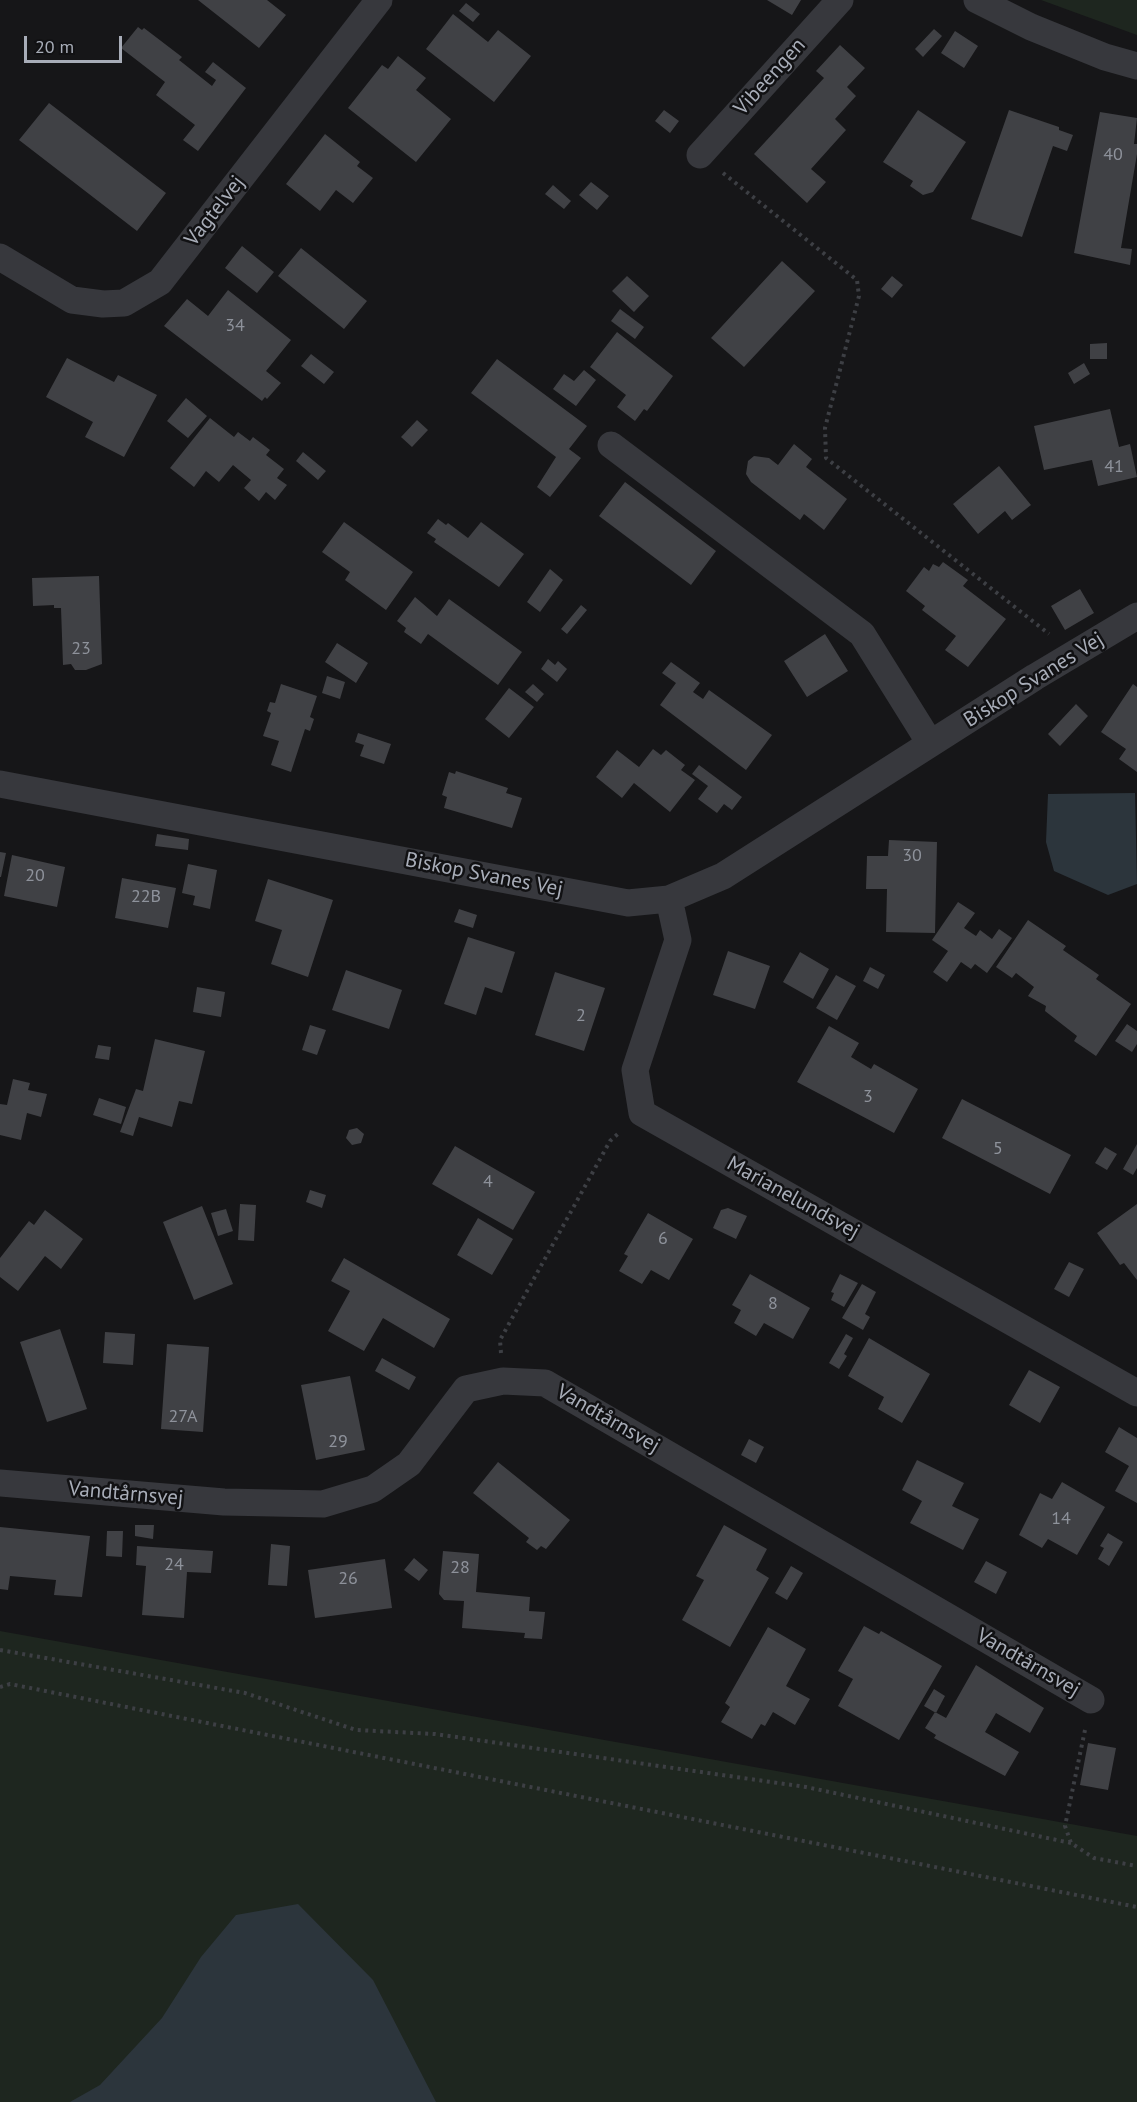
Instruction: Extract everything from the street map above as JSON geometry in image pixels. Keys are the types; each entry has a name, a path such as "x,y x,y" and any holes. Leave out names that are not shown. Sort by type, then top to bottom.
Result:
{"street":[{"name":"Vagtelvej","path":"0,257 72,300 103,304 124,303 160,282 379,0"},
{"name":"Vibeengen","path":"700,155 840,0"},
{"path":"977,0 1031,27 1105,57 1137,66"},
{"path":"611,445 862,634 930,743"},
{"name":"Biskop Svanes Vej","path":"0,784 628,903 669,899 723,876 930,743 1137,616"},
{"path":"642,1113 635,1070 678,940 669,899"},
{"name":"Marianelundsvej","path":"642,1113 1137,1393"},
{"name":"Vandtårnsvej","path":"0,1483 224,1502 323,1504 373,1490 409,1464 466,1389 503,1381 545,1383 1091,1700"}],"path":[{"path":"700,155 857,280 859,296 825,428 826,458 1075,655"},
{"path":"500,1340 610,1141 642,1113"},
{"path":"0,1650 245,1693 356,1730 435,1734 806,1787 1071,1843 1094,1858 1137,1866"},
{"path":"0,1687 10,1684 22,1686 1137,1907"},
{"path":"1071,1843 1065,1826 1091,1700"}],"shaded area":[{"path":"1041,0 1137,0 1137,35"},
{"path":"1135,793 1137,884 1108,895 1054,871 1046,842 1048,794"},
{"path":"0,1631 1137,1836 1137,2102 0,2102"},
{"path":"298,1904 373,1980 436,2102 70,2102 100,2085 162,2018 201,1957 236,1915"}],"building":[{"path":"198,0 267,0 286,15 259,48"},
{"path":"767,0 801,0 792,15"},
{"path":"466,3 480,14 473,22 459,11"},
{"path":"453,14 488,42 498,30 531,56 494,102 426,49"},
{"path":"138,27 142,30 144,28 182,57 179,60 212,86 216,80 205,72 213,62 246,88 198,151 183,140 195,125 156,95 165,82 121,48"},
{"path":"934,29 942,36 923,57 915,49"},
{"path":"955,31 978,46 964,68 941,53"},
{"path":"840,45 865,68 847,87 856,96 835,119 846,130 811,169 826,182 807,203 754,154 824,78 816,71"},
{"path":"398,56 426,78 416,90 451,119 416,162 348,108 382,65 388,69"},
{"path":"49,103 166,193 137,231 19,140"},
{"path":"664,110 679,121 670,133 655,121"},
{"path":"918,110 966,142 933,192 923,195 910,186 913,181 883,162"},
{"path":"1009,110 1059,127 1059,130 1073,135 1067,151 1053,146 1022,237 971,219"},
{"path":"1100,112 1137,118 1134,144 1137,144 1137,154 1121,248 1132,249 1130,265 1074,253"},
{"path":"325,134 360,162 357,166 373,178 353,203 336,190 320,211 286,184"},
{"path":"591,182 609,196 597,210 579,195"},
{"path":"553,185 571,201 564,209 545,194"},
{"path":"242,246 274,272 257,293 225,268"},
{"path":"301,248 367,301 344,329 278,276"},
{"path":"782,261 815,291 744,367 711,338"},
{"path":"627,276 649,296 634,312 612,291"},
{"path":"892,276 903,285 892,298 881,289"},
{"path":"228,290 291,340 266,371 281,383 267,399 265,397 262,401 164,326 187,299 208,316"},
{"path":"620,309 644,327 635,339 611,321"},
{"path":"617,332 673,376 647,411 644,409 635,421 617,407 626,395 590,367"},
{"path":"1107,343 1107,359 1090,359 1090,344"},
{"path":"311,354 334,372 324,384 301,366"},
{"path":"67,358 114,382 118,375 157,395 124,457 85,437 93,422 46,397"},
{"path":"497,359 587,426 569,449 581,458 550,497 537,487 556,457 471,393"},
{"path":"1084,363 1090,374 1074,384 1068,373"},
{"path":"584,370 596,380 576,406 553,389 564,374 574,381"},
{"path":"186,398 207,416 188,438 167,421"},
{"path":"1110,409 1119,447 1130,444 1137,477 1098,486 1092,460 1044,470 1034,426"},
{"path":"210,418 234,437 238,432 250,441 253,437 270,450 266,455 284,469 277,478 287,485 275,500 266,492 259,501 244,488 251,480 233,465 219,482 206,471 194,487 170,468"},
{"path":"417,420 428,430 412,447 401,437"},
{"path":"794,444 812,459 806,467 847,499 824,530 804,514 800,520 751,482 746,474 748,461 754,456 769,458 778,465"},
{"path":"303,452 326,471 318,480 296,461"},
{"path":"999,466 1031,505 1012,520 1005,511 978,534 953,504"},
{"path":"625,482 716,551 691,585 599,516"},
{"path":"438,519 446,525 448,523 468,538 481,522 524,554 499,587 434,542 436,539 427,533"},
{"path":"344,522 413,572 386,610 345,580 350,572 322,552"},
{"path":"943,562 968,580 963,586 1006,619 968,667 945,650 956,636 922,610 925,606 906,591 924,567 929,571 933,564 939,567"},
{"path":"550,569 563,580 540,612 527,602"},
{"path":"99,576 102,664 86,670 75,670 71,664 63,665 61,608 54,608 54,605 33,606 32,578"},
{"path":"1080,589 1094,613 1065,630 1051,606"},
{"path":"415,597 437,616 449,599 522,652 498,685 428,634 421,644 404,632 406,628 397,621"},
{"path":"581,605 587,610 567,634 561,629"},
{"path":"825,634 848,671 807,697 784,661"},
{"path":"337,643 368,663 356,683 325,662"},
{"path":"548,659 555,665 558,661 567,669 557,682 541,669"},
{"path":"671,662 700,683 693,692 703,699 709,690 772,735 746,770 660,705 676,683 662,673"},
{"path":"327,676 345,682 340,699 322,693"},
{"path":"281,684 317,696 310,717 314,719 310,731 305,729 291,772 271,765 279,741 263,736 271,713 267,711 270,702 275,703"},
{"path":"533,684 544,694 537,702 525,692"},
{"path":"1133,684 1137,687 1137,772 1119,759 1126,749 1101,732"},
{"path":"509,688 534,707 509,738 485,719"},
{"path":"1076,704 1088,716 1060,746 1048,734"},
{"path":"358,733 391,744 384,764 360,756 364,745 355,742"},
{"path":"653,749 661,755 666,750 685,765 681,770 695,780 670,812 634,783 622,798 596,777 617,750 639,767"},
{"path":"699,765 742,797 732,810 724,804 717,813 698,799 708,786 692,774"},
{"path":"456,771 508,788 506,793 522,798 512,828 444,808 447,797 442,795 449,772 455,774"},
{"path":"157,834 189,839 188,850 155,846"},
{"path":"889,840 937,842 935,933 886,932 887,889 866,889 867,856 888,856"},
{"path":"0,852 6,853 1,877 0,877"},
{"path":"12,855 65,867 57,907 4,896"},
{"path":"188,864 217,870 210,909 193,905 195,896 182,893"},
{"path":"122,878 176,888 168,928 115,918"},
{"path":"268,879 333,900 308,977 271,964 282,930 255,921"},
{"path":"958,902 975,913 964,928 976,936 980,930 992,939 999,929 1012,938 987,973 975,964 971,969 961,962 947,982 933,972 948,951 932,940"},
{"path":"459,909 477,915 473,928 454,922"},
{"path":"1028,920 1066,946 1063,950 1099,975 1096,979 1131,1004 1096,1056 1074,1041 1077,1036 1045,1011 1046,1006 1028,996 1034,987 1016,973 1012,978 996,967"},
{"path":"468,937 515,952 502,993 485,987 476,1015 444,1004"},
{"path":"728,951 770,966 755,1009 713,995"},
{"path":"800,952 829,969 813,999 783,982"},
{"path":"870,967 885,975 878,989 863,981"},
{"path":"346,970 402,990 389,1029 332,1010"},
{"path":"555,972 605,988 584,1051 535,1035"},
{"path":"836,975 856,986 837,1020 816,1008"},
{"path":"197,987 225,992 221,1017 193,1012"},
{"path":"1127,1024 1137,1031 1137,1044 1132,1052 1115,1041"},
{"path":"310,1025 326,1030 317,1055 302,1050"},
{"path":"829,1026 859,1043 851,1057 871,1069 874,1064 918,1089 894,1133 797,1082"},
{"path":"155,1039 205,1051 192,1104 179,1101 172,1127 139,1117 133,1136 120,1132 136,1089 143,1091"},
{"path":"98,1045 111,1047 109,1060 95,1058"},
{"path":"13,1079 30,1083 28,1090 47,1094 41,1117 27,1113 21,1140 0,1135 0,1104 7,1105"},
{"path":"99,1098 126,1107 121,1124 93,1115"},
{"path":"962,1099 1071,1155 1050,1194 942,1138"},
{"path":"357,1128 364,1134 361,1143 352,1145 346,1138 349,1130"},
{"path":"1137,1144 1137,1168 1133,1175 1123,1169"},
{"path":"455,1146 535,1192 513,1230 432,1184"},
{"path":"1105,1147 1117,1154 1107,1170 1095,1163"},
{"path":"310,1190 326,1195 322,1208 306,1202"},
{"path":"240,1204 256,1205 254,1241 238,1240"},
{"path":"1137,1204 1137,1280 1124,1263 1120,1265 1097,1233"},
{"path":"202,1206 233,1284 194,1300 163,1222"},
{"path":"728,1208 747,1216 736,1239 713,1228 721,1210"},
{"path":"226,1209 233,1231 218,1236 211,1213"},
{"path":"45,1210 83,1239 61,1269 45,1256 18,1291 0,1277 0,1258 29,1221 34,1225"},
{"path":"648,1213 693,1239 669,1280 651,1270 642,1284 619,1271 628,1256 624,1254"},
{"path":"478,1218 513,1239 492,1275 457,1255"},
{"path":"344,1258 450,1319 434,1348 383,1318 364,1351 328,1331 350,1291 331,1281"},
{"path":"1069,1262 1084,1269 1069,1297 1054,1289"},
{"path":"750,1274 810,1308 793,1339 764,1323 756,1336 734,1323 741,1310 732,1305"},
{"path":"840,1274 858,1283 844,1307 831,1300 834,1293 831,1292"},
{"path":"862,1284 876,1292 865,1314 870,1317 863,1330 842,1318"},
{"path":"60,1329 87,1409 47,1422 20,1342"},
{"path":"105,1332 135,1334 133,1365 103,1363"},
{"path":"846,1334 853,1338 844,1354 847,1356 839,1369 829,1363"},
{"path":"869,1338 930,1374 902,1423 878,1409 884,1397 848,1376"},
{"path":"167,1344 209,1347 203,1432 161,1429"},
{"path":"382,1358 416,1377 409,1390 375,1371"},
{"path":"1029,1370 1060,1387 1040,1423 1009,1405"},
{"path":"350,1376 365,1450 316,1460 301,1385"},
{"path":"1119,1427 1137,1438 1137,1503 1115,1491 1129,1466 1105,1452"},
{"path":"749,1439 764,1447 756,1463 741,1455"},
{"path":"917,1460 964,1483 952,1506 979,1519 963,1550 910,1523 922,1501 902,1490"},
{"path":"498,1462 570,1520 546,1549 541,1546 537,1550 526,1542 529,1538 473,1493"},
{"path":"1062,1482 1105,1507 1077,1555 1048,1539 1042,1548 1019,1535 1040,1493 1052,1499"},
{"path":"135,1525 154,1525 153,1539 135,1536"},
{"path":"724,1525 767,1549 756,1570 769,1578 730,1647 682,1620 704,1580 696,1576"},
{"path":"0,1527 90,1536 82,1597 54,1595 56,1580 10,1576 8,1590 0,1589"},
{"path":"107,1531 123,1531 122,1557 106,1556"},
{"path":"1108,1533 1123,1542 1109,1566 1098,1559 1104,1548 1100,1546"},
{"path":"271,1544 290,1546 287,1586 268,1585"},
{"path":"137,1546 213,1551 211,1573 187,1572 184,1618 142,1615 146,1566 136,1565"},
{"path":"443,1551 479,1554 476,1592 530,1597 529,1611 545,1612 542,1639 524,1638 525,1633 462,1628 464,1601 444,1600 439,1594"},
{"path":"414,1558 428,1570 419,1581 404,1570"},
{"path":"385,1559 392,1608 315,1618 308,1570"},
{"path":"986,1561 1007,1572 996,1594 974,1582"},
{"path":"791,1566 803,1573 787,1600 775,1593"},
{"path":"864,1626 879,1634 881,1631 942,1666 899,1740 838,1706 853,1679 838,1671"},
{"path":"768,1627 806,1649 786,1686 810,1699 795,1725 773,1712 765,1726 761,1724 752,1739 721,1722 730,1707 725,1703"},
{"path":"976,1665 1044,1708 1030,1733 996,1713 985,1732 1019,1752 1005,1776 934,1738 936,1735 925,1728 935,1712 946,1718"},
{"path":"934,1689 945,1696 936,1713 924,1706"},
{"path":"1088,1743 1116,1748 1108,1790 1080,1785"}]}
